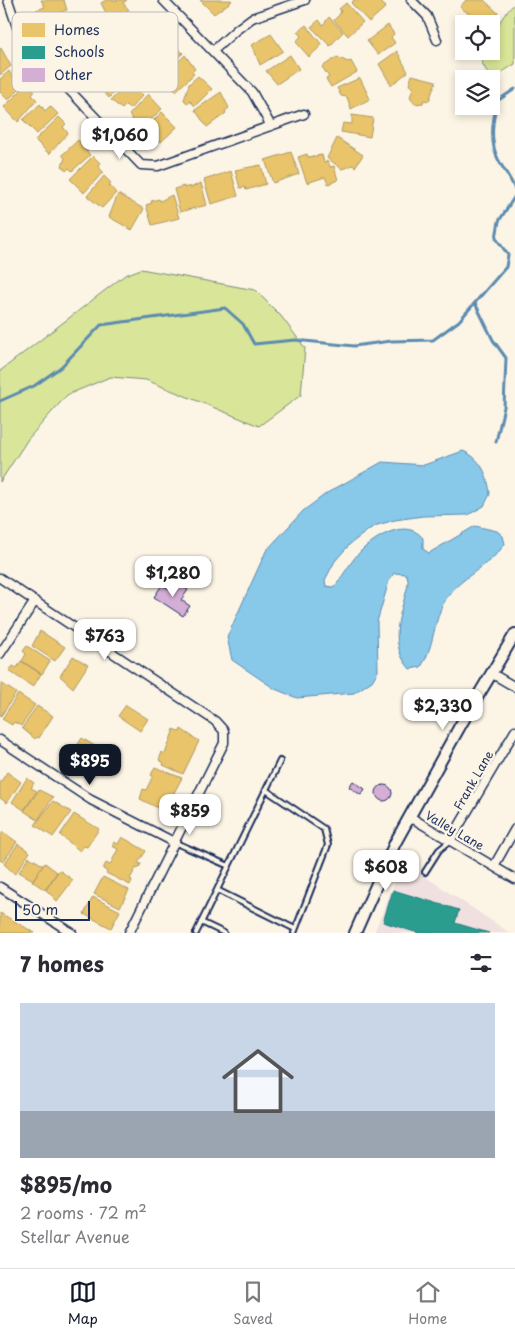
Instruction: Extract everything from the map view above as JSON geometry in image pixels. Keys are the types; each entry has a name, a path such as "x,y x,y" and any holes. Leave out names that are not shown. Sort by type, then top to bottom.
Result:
{"street":[{"path":"8,0 12,12"},
{"path":"164,0 176,12"},
{"path":"214,51 252,18 305,0"},
{"path":"411,0 427,16 437,40"},
{"path":"178,14 252,92 271,126"},
{"path":"71,92 141,165 158,166 304,114"},
{"path":"0,578 215,721 225,734 224,743 129,933"},
{"path":"0,654 35,601"},
{"path":"356,933 378,879 410,817 515,634"},
{"path":"491,673 515,687"},
{"name":"Frank Lane","path":"450,841 515,730"},
{"path":"0,740 91,800 174,842"},
{"name":"Valley Lane","path":"410,817 515,879"},
{"path":"494,866 515,829"},
{"path":"0,888 69,932"}],"lane":[{"path":"196,933 280,760"},
{"path":"217,890 294,931 328,845 324,829 266,790"},
{"path":"425,872 439,850 450,841"},
{"path":"174,842 229,866"},
{"path":"201,922 224,933"}],"shaded area":[{"path":"403,862 510,933 374,933"}],"green space":[{"path":"515,4 515,64 500,73 500,70 486,70 482,63 484,60 500,60 500,22"},
{"path":"141,269 255,290 281,316 305,348 301,395 259,426 146,380 110,377 67,395 28,439 0,482 0,371 125,275"}],"water":[{"path":"463,451 475,458 485,474 490,494 484,506 468,515 423,516 395,520 374,526 350,544 335,561 325,580 326,586 332,587 336,585 351,562 362,550 375,539 400,529 416,532 423,538 423,549 429,553 475,526 497,531 503,536 505,544 498,552 459,584 446,599 439,615 426,659 421,667 410,669 401,655 397,641 398,627 408,581 406,574 394,573 389,581 377,622 378,671 372,681 354,693 297,698 275,689 232,660 227,637 266,551 303,511 327,493 382,462 424,465"}],"building: Homes":[{"path":"41,0 64,0 67,10 61,12 37,12 36,10 45,7"},
{"path":"106,0 127,0 123,3 129,10 126,12 106,12 101,3"},
{"path":"200,0 231,0 232,1 214,14"},
{"path":"354,0 378,0 386,7 369,22 351,3"},
{"path":"466,0 484,0 499,14 470,15 460,7"},
{"path":"346,3 363,22 348,36 334,20 341,11 339,9"},
{"path":"329,17 343,32 330,46 311,27 319,20 323,25"},
{"path":"306,25 322,45 309,57 296,42 301,36 297,32"},
{"path":"388,25 394,34 391,37 395,43 378,55 367,41"},
{"path":"271,34 283,51 260,65 252,45"},
{"path":"178,48 183,53 178,58"},
{"path":"0,49 11,66 0,75"},
{"path":"397,51 408,72 391,85 379,64"},
{"path":"185,55 195,69 192,72 194,74 178,89 178,62"},
{"path":"290,55 299,69 277,84 266,71"},
{"path":"337,57 348,62 351,61 357,72 331,87 326,79 329,77 322,67"},
{"path":"9,71 12,76 12,92 16,92 8,100 0,92 0,79"},
{"path":"412,75 436,81 429,101 424,100 423,103 415,104 410,98 413,87 409,85"},
{"path":"198,76 212,89 195,106 190,101 188,104 184,100 189,84"},
{"path":"360,78 370,99 351,109 347,97 341,96 337,88"},
{"path":"19,92 34,92 32,95 37,100 18,122 4,107"},
{"path":"104,92 115,92 109,98"},
{"path":"119,92 140,92 143,95 130,109 126,105 122,109 111,100"},
{"path":"221,92 229,108 225,111 226,113 207,127 195,110"},
{"path":"148,94 162,109 140,130 129,115"},
{"path":"40,104 45,111 50,106 58,114 37,134 23,120"},
{"path":"162,112 177,127 161,142 154,134 151,137 144,130"},
{"path":"352,115 373,118 370,137 341,132 343,123 352,124"},
{"path":"59,117 66,124 63,127 68,133 49,154 35,140"},
{"path":"337,138 363,155 355,167 353,165 342,169 327,158"},
{"path":"78,140 90,155 72,171 69,168 66,171 62,166 65,158 62,155"},
{"path":"291,152 299,174 273,183 265,160"},
{"path":"307,154 308,157 322,155 324,162 328,161 330,167 334,166 338,180 328,184 325,177 307,183 298,157"},
{"path":"93,156 100,163 98,166 103,172 84,193 70,179"},
{"path":"261,165 266,184 246,190 245,187 240,188 235,170"},
{"path":"231,171 238,196 211,204 204,180"},
{"path":"104,176 111,183 109,185 116,193 102,208 87,196"},
{"path":"201,183 207,205 180,212 174,189 184,186 184,188 190,186 190,188"},
{"path":"118,194 144,209 132,230 109,217"},
{"path":"172,195 179,218 152,225 146,205 152,203 151,201 159,199 160,201"},
{"path":"40,631 65,647 55,661 32,646"},
{"path":"27,646 50,661 42,674 22,661 26,654 23,651"},
{"path":"73,656 88,665 73,688 60,676"},
{"path":"21,661 41,674 33,687 9,671 13,666 17,668"},
{"path":"1,683 16,693 1,716 0,715"},
{"path":"18,694 35,705 21,726 14,722 12,725 2,719"},
{"path":"126,705 148,719 140,731 118,716"},
{"path":"37,706 53,716 39,738 35,739 22,728"},
{"path":"174,729 180,732 181,729 199,741 183,774 163,765 164,763 159,760 162,752 165,754"},
{"path":"82,738 98,748 99,745 106,750 92,776 84,771 85,767 82,769 69,758"},
{"path":"155,767 182,778 164,811 140,799 143,789 146,790 153,776 151,775"},
{"path":"7,772 21,782 7,803 0,798 0,783"},
{"path":"27,778 34,783 31,788 37,791 24,810 12,802"},
{"path":"39,790 53,797 38,820 24,811"},
{"path":"53,801 71,812 53,837 35,825"},
{"path":"74,814 99,829 87,847 84,846 80,851 60,835"},
{"path":"3,832 17,842 3,862 0,860 0,837"},
{"path":"122,837 146,851 138,863 141,864 138,869 136,868 130,879 132,880 130,885 106,873 107,871 103,869 106,863 110,865 118,849 112,846 114,842 118,844"},
{"path":"18,844 30,852 15,874 4,864"},
{"path":"29,857 43,865 33,880 19,872"},
{"path":"45,863 57,872 45,890 32,881"},
{"path":"59,870 73,880 57,901 46,890"},
{"path":"103,877 129,890 120,907 94,894"},
{"path":"93,897 120,911 111,928 84,914"},
{"path":"0,913 35,933 0,933"}],"building: Schools":[{"path":"393,890 459,910 455,923 489,933 418,933 383,922"}],"building: Other":[{"path":"199,558 210,563 204,578 192,572"},
{"path":"176,583 188,590 181,600 190,606 183,616 154,597 162,585 171,590"},
{"path":"353,781 365,789 361,795 349,787"},
{"path":"381,785 387,785 392,790 390,799 381,801 376,796 376,790"}],"waterway":[{"path":"515,89 497,101 493,130 495,152 515,190"},
{"path":"0,401 34,386 61,367 101,325 225,308 243,324 254,344 295,340 354,346 391,341 433,340 459,321 506,267 508,255 496,238 499,221 515,196"},
{"path":"475,303 493,340 506,358 504,407 496,442"}]}
